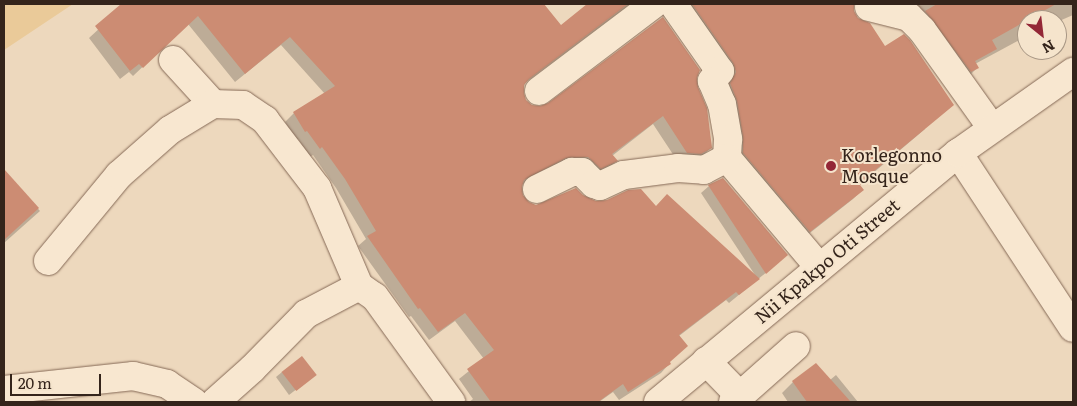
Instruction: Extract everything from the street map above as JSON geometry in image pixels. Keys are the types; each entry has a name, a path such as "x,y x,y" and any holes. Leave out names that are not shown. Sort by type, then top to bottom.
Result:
{"street":[{"path":"539,91 654,4"},
{"path":"673,4 720,71 712,81 722,104 728,140 728,158 819,267"},
{"path":"869,7 909,17 922,30 992,128"},
{"path":"173,60 213,104"},
{"name":"Nii Kpakpo Oti Street","path":"658,402 958,153 1073,72"},
{"path":"48,261 119,175 170,130 213,104 243,105 265,120 317,188 359,286 375,297 451,402"},
{"path":"958,153 1073,328"},
{"path":"537,189 572,172 582,172 594,184 600,186 624,174 678,168 704,170 728,158"},
{"path":"215,402 252,369 306,314 359,286"},
{"path":"706,361 737,399 796,346"},
{"path":"4,390 133,376 166,384 194,402"}],"sand":[{"path":"5,4 73,4 4,50"}],"building":[{"path":"121,4 544,4 561,25 587,4 628,4 529,79 524,85 526,100 532,105 540,106 548,103 663,17 700,70 697,78 698,87 707,108 712,148 701,154 687,153 663,116 612,154 618,161 601,169 588,157 566,158 524,180 522,187 523,195 529,202 536,205 576,188 583,195 596,201 607,200 628,190 641,189 656,206 667,194 760,279 739,295 736,292 679,335 688,346 670,362 671,364 628,392 623,384 598,402 491,402 467,369 494,350 465,313 438,332 420,308 418,309 367,236 376,231 345,179 322,147 320,149 307,131 305,132 293,112 335,86 290,37 245,74 198,16 143,68 139,64 130,71 95,26"},
{"path":"692,4 854,4 854,11 858,18 870,23 885,46 904,34 910,40 954,105 873,172 874,174 860,185 864,190 810,232 743,153 743,137 737,101 730,83 736,72 733,63"},
{"path":"937,4 1056,4 1045,10 1017,10 1017,26 992,40 997,49 975,61 979,68 971,72 925,11"},
{"path":"4,169 39,208 4,240"},
{"path":"723,178 788,255 766,274 708,185"},
{"path":"302,356 317,375 296,391 282,372"},
{"path":"816,363 851,402 807,402 792,381"}],"place":[{"name":"Korlegonno Mosque","path":"831,166"}]}
